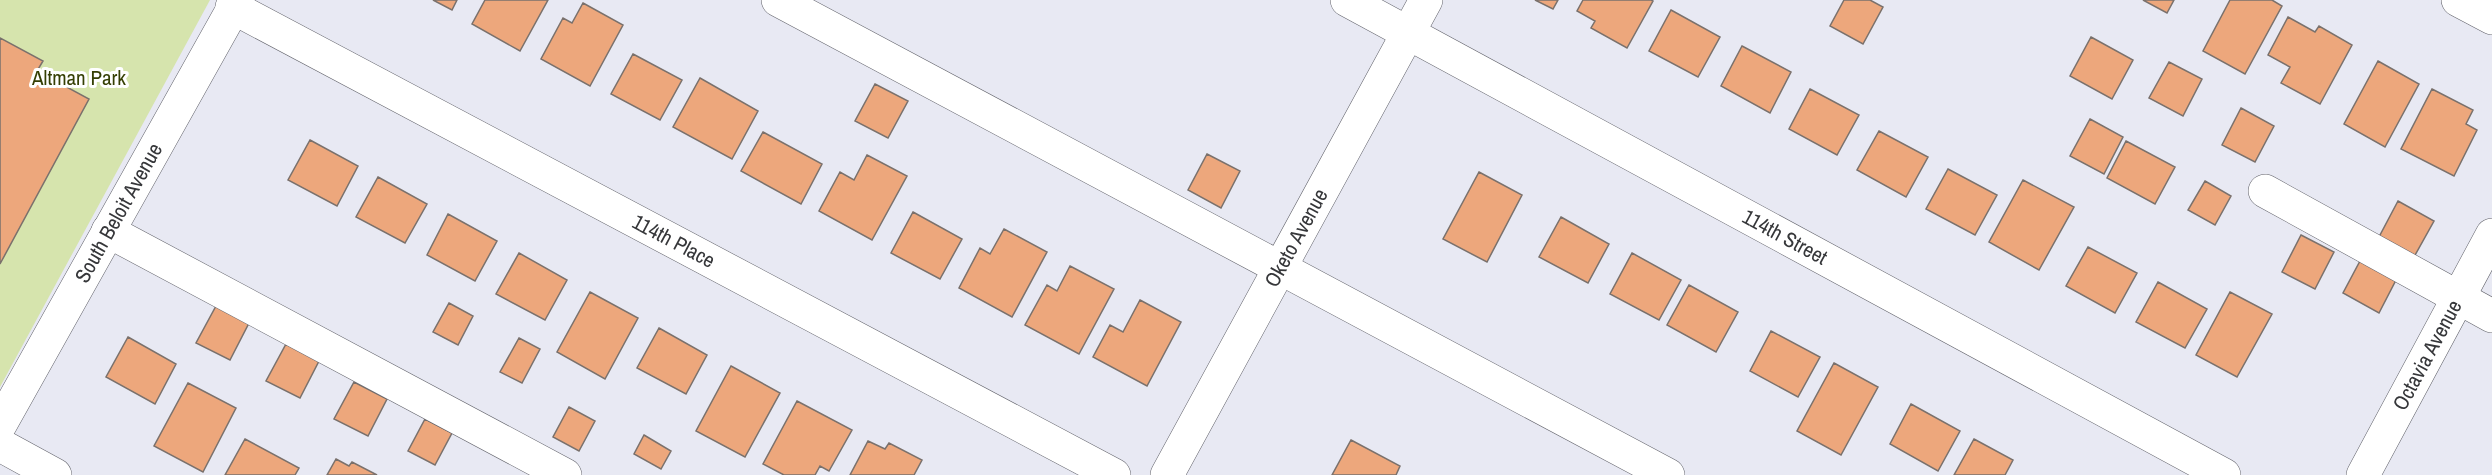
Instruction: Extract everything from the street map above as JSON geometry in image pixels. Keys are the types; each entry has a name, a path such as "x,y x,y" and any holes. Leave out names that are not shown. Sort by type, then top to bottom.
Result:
{"street":[{"path":"778,0 1668,475"},
{"name":"114th Street","path":"1347,0 2224,475"},
{"name":"Oketo Avenue","path":"1167,475 1426,0"},
{"path":"2458,0 2492,18"},
{"name":"South Beloit Avenue","path":"0,425 235,4"},
{"name":"114th Place","path":"235,4 1114,475"},
{"path":"2265,191 2492,316"},
{"path":"108,231 565,475"},
{"name":"Octavia Avenue","path":"2363,475 2492,235"},
{"path":"0,445 56,475"}],"green space":[{"name":"Altman Park","path":"0,0 210,0 0,387"}],"building":[{"path":"433,0 457,0 452,10"},
{"path":"485,0 548,0 520,51 472,24"},
{"path":"1535,0 1558,0 1553,9"},
{"path":"1583,0 1653,1 1627,48 1591,28 1595,21 1577,11"},
{"path":"1844,0 1870,0 1883,7 1863,44 1830,26"},
{"path":"2143,0 2174,0 2167,13"},
{"path":"2230,0 2272,0 2282,6 2245,74 2203,51"},
{"path":"583,3 623,25 590,86 541,59 563,18 572,23"},
{"path":"1671,10 1720,37 1698,77 1649,51"},
{"path":"2288,17 2315,32 2319,26 2352,45 2320,104 2281,83 2290,67 2268,55"},
{"path":"2091,37 2133,60 2112,99 2070,76"},
{"path":"0,38 43,61 37,71 89,99 0,264"},
{"path":"1742,46 1791,72 1770,113 1721,86"},
{"path":"633,54 682,80 660,120 611,94"},
{"path":"2378,61 2419,84 2385,147 2344,124"},
{"path":"2169,62 2202,79 2183,116 2149,98"},
{"path":"700,78 758,111 732,159 673,127"},
{"path":"875,84 908,101 888,138 855,121"},
{"path":"1810,89 1859,115 1837,155 1789,129"},
{"path":"2432,89 2473,110 2466,124 2477,130 2454,176 2401,149"},
{"path":"2241,108 2274,126 2255,162 2222,145"},
{"path":"2090,119 2123,137 2104,174 2070,156"},
{"path":"1879,131 1928,157 1906,197 1857,170"},
{"path":"763,132 822,164 801,204 741,171"},
{"path":"310,140 358,166 337,206 288,180"},
{"path":"2126,141 2175,167 2155,204 2107,178"},
{"path":"1207,154 1240,171 1221,208 1188,190"},
{"path":"867,155 907,176 872,240 819,211 840,172 854,180"},
{"path":"1948,169 1997,195 1975,235 1926,209"},
{"path":"1479,172 1522,195 1487,262 1443,239"},
{"path":"378,177 427,204 405,243 356,217"},
{"path":"2023,180 2074,207 2039,270 1989,242"},
{"path":"2205,181 2231,196 2215,225 2188,210"},
{"path":"2398,201 2434,221 2414,257 2379,237"},
{"path":"913,212 962,239 940,279 891,253"},
{"path":"448,214 497,241 475,281 427,255"},
{"path":"1561,217 1609,244 1588,283 1539,257"},
{"path":"1004,229 1047,252 1012,317 959,288 980,248 990,254"},
{"path":"2301,235 2334,252 2315,289 2282,272"},
{"path":"2088,247 2137,273 2115,313 2066,286"},
{"path":"519,253 567,280 545,320 496,294"},
{"path":"1632,253 1681,280 1659,320 1610,294"},
{"path":"2360,261 2396,280 2379,313 2343,293"},
{"path":"1070,266 1114,289 1079,354 1025,325 1047,285 1057,291"},
{"path":"2158,282 2207,309 2185,348 2136,322"},
{"path":"1689,285 1738,312 1716,352 1667,325"},
{"path":"590,292 638,318 605,379 557,352"},
{"path":"2230,292 2272,314 2237,377 2196,355"},
{"path":"1140,300 1181,322 1147,386 1093,357 1110,325 1123,332"},
{"path":"449,303 473,316 458,345 433,332"},
{"path":"216,306 249,323 230,360 196,343"},
{"path":"659,328 707,355 686,394 637,368"},
{"path":"1771,331 1820,357 1798,397 1750,371"},
{"path":"128,337 176,364 155,404 106,377"},
{"path":"519,338 540,349 522,383 500,372"},
{"path":"286,344 319,361 300,398 266,381"},
{"path":"1834,363 1878,387 1841,455 1797,431"},
{"path":"731,366 780,393 745,457 696,431"},
{"path":"354,382 387,399 368,436 334,419"},
{"path":"188,383 236,408 203,472 154,446"},
{"path":"797,401 852,430 829,471 820,466 815,475 784,475 763,464"},
{"path":"1911,404 1960,431 1938,471 1890,444"},
{"path":"569,407 595,421 579,451 553,437"},
{"path":"425,419 452,433 435,465 408,451"},
{"path":"644,435 671,451 661,469 634,454"},
{"path":"245,439 299,468 295,475 225,475"},
{"path":"1974,439 2013,460 2005,475 1954,475"},
{"path":"1351,440 1400,466 1396,475 1332,475"},
{"path":"868,441 885,449 889,443 922,460 914,475 850,475"},
{"path":"336,459 349,466 352,462 377,475 327,475"}]}
